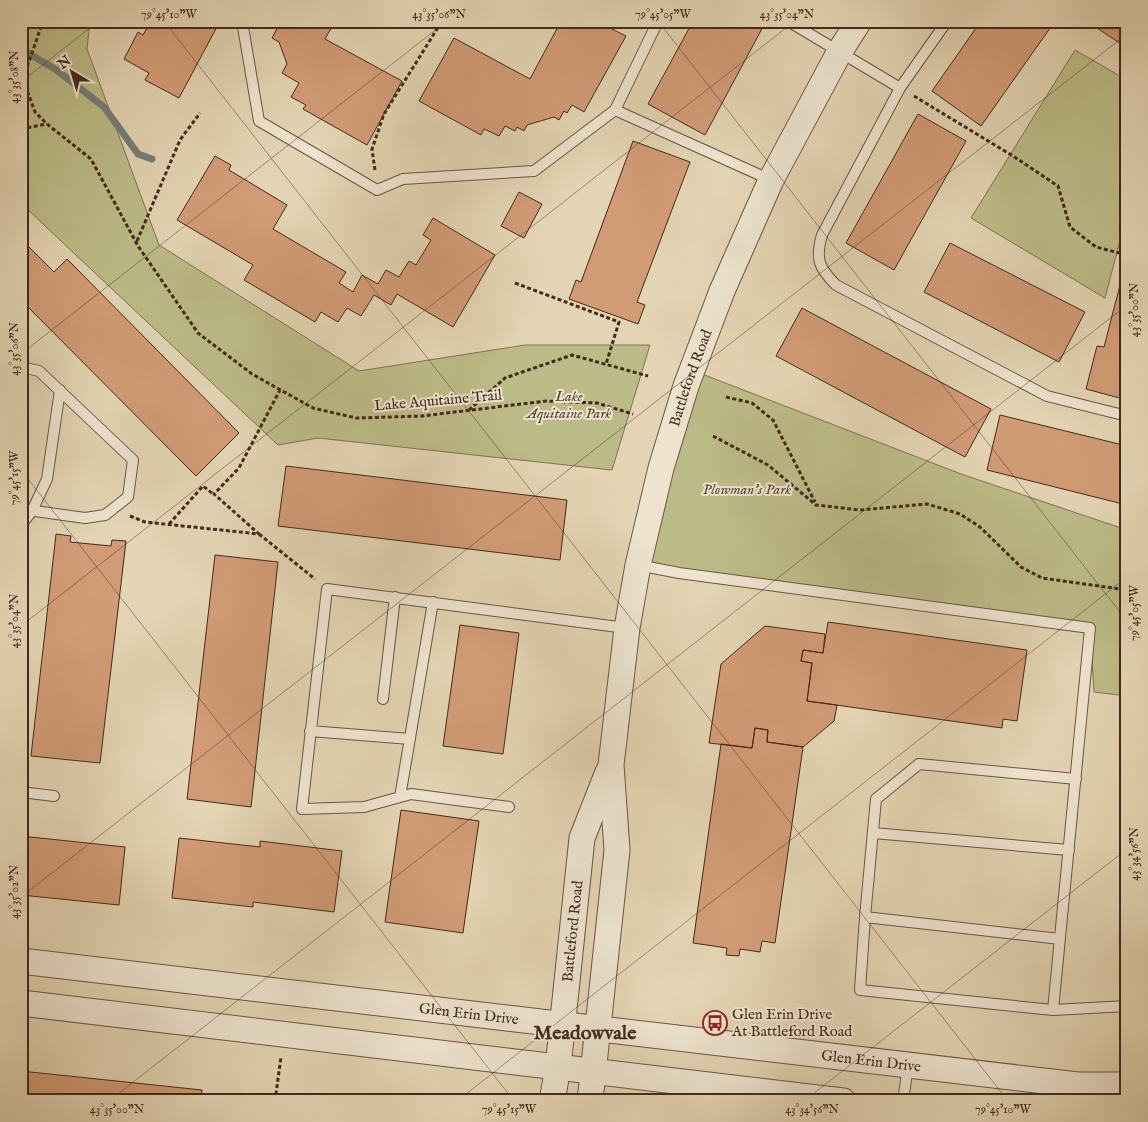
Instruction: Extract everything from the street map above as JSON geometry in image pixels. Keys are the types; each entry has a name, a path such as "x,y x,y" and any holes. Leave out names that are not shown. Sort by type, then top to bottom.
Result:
{"street":[{"name":"Battleford Road","path":"590,1101 617,850 611,766 627,628 638,565 661,468 686,386 722,291 771,180 840,51 859,21"},
{"name":"Battleford Road","path":"552,1101 558,1067 582,838 611,766"},
{"name":"Glen Erin Drive","path":"21,961 908,1066 1078,1085 1127,1086"},
{"path":"21,1003 844,1101"}],"lane":[{"path":"242,21 259,121 377,190 403,180 534,171 615,110 658,21"},
{"path":"788,21 900,88"},
{"path":"947,21 900,88 822,235 818,248 819,262 824,274 836,284 1047,396 1127,416"},
{"path":"615,110 771,180"},
{"path":"21,367 39,371 133,460 128,496 105,515 85,518 21,509"},
{"path":"21,525 32,511 46,479 60,390"},
{"path":"638,565 689,574 1090,628 1053,1010"},
{"path":"508,807 411,794 364,808 302,809 327,589 627,628"},
{"path":"383,699 395,597"},
{"path":"400,797 433,602"},
{"path":"310,731 410,738"},
{"path":"1076,779 919,764 876,799 864,917 860,990 1053,1010 1127,1006"},
{"path":"21,792 54,796"},
{"path":"873,833 1069,850"},
{"path":"864,917 1060,939"},
{"path":"904,1101 908,1066"}],"path":[{"path":"21,85 43,21"},
{"path":"377,190 372,148 384,114 442,21"},
{"name":"Lake Aquitaine Trail","path":"23,79 35,112 91,159 136,242 198,333 252,374 280,390 313,408 356,418 422,416 546,401 597,403 634,414"},
{"path":"900,88 1013,156 1058,186 1070,227 1096,247 1127,255"},
{"path":"136,242 180,140 200,113"},
{"path":"21,129 47,124"},
{"path":"515,283 619,322 606,364"},
{"path":"468,410 505,378 572,355 648,376"},
{"path":"214,494 239,468 280,390"},
{"path":"726,396 752,403 773,420 816,505"},
{"path":"713,436 768,465 816,505 860,510 927,504 960,514 980,527 1021,567 1042,578 1127,590"},
{"path":"169,524 203,486 327,589"},
{"path":"112,509 145,522 259,534"},
{"path":"275,1101 284,1034"}],"green space":[{"name":"Lake Aquitaine Park","path":"21,21 90,21 87,49 159,245 359,371 525,345 650,345 612,470 318,438 278,445 27,209 21,211"},
{"path":"1075,50 1127,80 1127,214 1105,298 971,218"},
{"name":"Plowman's Park","path":"689,369 961,474 1127,530 1127,696 1094,692 1090,629 638,565"}],"building":[{"path":"151,21 215,21 219,23 179,98 145,80 149,73 124,59 138,32 143,35"},
{"path":"281,21 335,21 325,39 402,81 367,145 303,109 306,105 291,97 299,83 282,73 287,64 279,42 272,38"},
{"path":"561,21 613,21 610,28 626,36 584,112 572,105 567,113 564,111 559,120 554,117 527,125 524,131 517,127 515,131 505,126 499,136 484,129 481,135 419,101 454,38 530,79"},
{"path":"693,21 762,21 765,23 705,135 648,104"},
{"path":"981,21 1055,21 981,126 932,91"},
{"path":"1127,21 1127,48 1088,22"},
{"path":"918,114 966,141 894,270 846,243"},
{"path":"633,141 690,162 637,302 645,305 638,324 569,299 576,280 581,282"},
{"path":"215,156 231,165 229,170 287,205 273,229 346,272 339,283 353,292 362,275 378,284 386,270 399,277 409,261 416,265 431,240 423,235 433,218 495,255 453,327 397,294 391,305 374,295 361,316 347,308 338,322 321,312 315,322 244,280 253,265 177,220"},
{"path":"519,192 542,204 524,238 501,226"},
{"path":"21,239 54,272 67,259 239,433 196,476 24,303 29,298 21,290"},
{"path":"950,243 1085,312 1059,362 924,292"},
{"path":"1120,285 1127,287 1127,400 1086,389 1097,346 1104,347"},
{"path":"802,308 991,409 965,457 776,356"},
{"path":"1000,415 1127,446 1127,505 987,470"},
{"path":"286,466 567,500 560,560 278,526"},
{"path":"56,534 71,536 70,542 111,546 112,540 126,541 100,763 31,756"},
{"path":"215,555 278,562 251,807 187,799"},
{"path":"828,622 1027,650 1017,721 1003,719 1002,728 807,701 812,663 801,661 803,650 823,653"},
{"path":"460,625 519,633 503,754 443,746"},
{"path":"765,626 825,634 823,653 803,650 801,661 812,663 807,701 837,705 834,721 803,747 767,742 768,730 755,728 752,748 709,743 721,664"},
{"path":"755,728 768,730 767,742 803,747 775,943 762,941 760,952 740,949 739,956 726,955 727,948 693,943 721,744 752,748"},
{"path":"401,810 479,821 463,933 385,922"},
{"path":"21,836 125,847 119,905 21,895"},
{"path":"179,838 260,847 260,841 342,851 334,912 253,902 253,907 172,898"},
{"path":"21,1071 202,1090 201,1101 21,1101"}],"waterway":[{"path":"21,49 55,69 104,107 138,154 152,159"}],"place":[{"name":"Glen Erin Drive At Battleford Road","path":"715,1023"}],"district":[{"name":"Meadowvale","path":"585,1032"}]}
